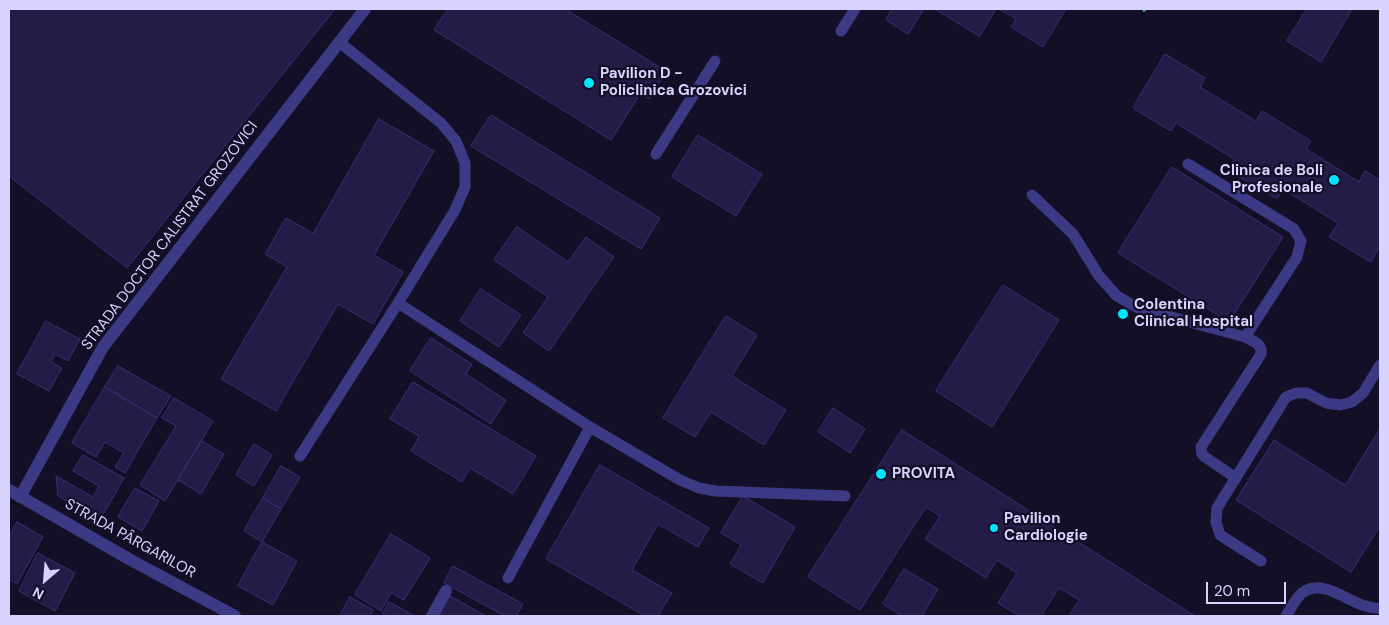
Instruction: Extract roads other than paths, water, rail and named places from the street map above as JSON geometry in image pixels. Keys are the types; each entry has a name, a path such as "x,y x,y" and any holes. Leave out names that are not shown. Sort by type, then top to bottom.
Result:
{"street":[{"name":"STRADA DOCTOR CALISTRAT GROZOVICI","path":"20,497 103,347 365,9"},
{"name":"STRADA PÂRGARILOR","path":"9,490 129,559 235,616"},
{"path":"432,616 446,591"}],"lane":[{"path":"841,31 855,9"},
{"path":"300,456 398,303 455,210 465,187 465,164 456,141 440,122 339,42"},
{"path":"656,154 715,61"},
{"path":"1188,164 1294,230 1301,241 1297,257 1245,337"},
{"path":"1032,195 1073,234 1099,276 1117,296 1138,308 1245,337 1260,345 1262,349 1261,354 1201,447 1202,454 1205,457 1236,478"},
{"path":"398,303 590,427 680,480 699,488 716,491 846,496"},
{"path":"1261,562 1220,535 1216,522 1217,508 1286,397 1296,393 1306,393 1326,404 1340,405 1352,402 1363,393 1380,365"},
{"path":"508,578 590,427"},
{"path":"1286,616 1301,594 1312,588 1328,589 1361,604 1377,609 1380,608"}],"place":[{"name":"Pavilion D - Policlinica Grozovici","path":"589,83"},
{"name":"Clinica de Boli Profesionale","path":"1334,180"},
{"name":"Colentina Clinical Hospital","path":"1123,314"},
{"name":"PROVITA","path":"881,474"},
{"name":"Pavilion Cardiologie","path":"994,528"}]}
